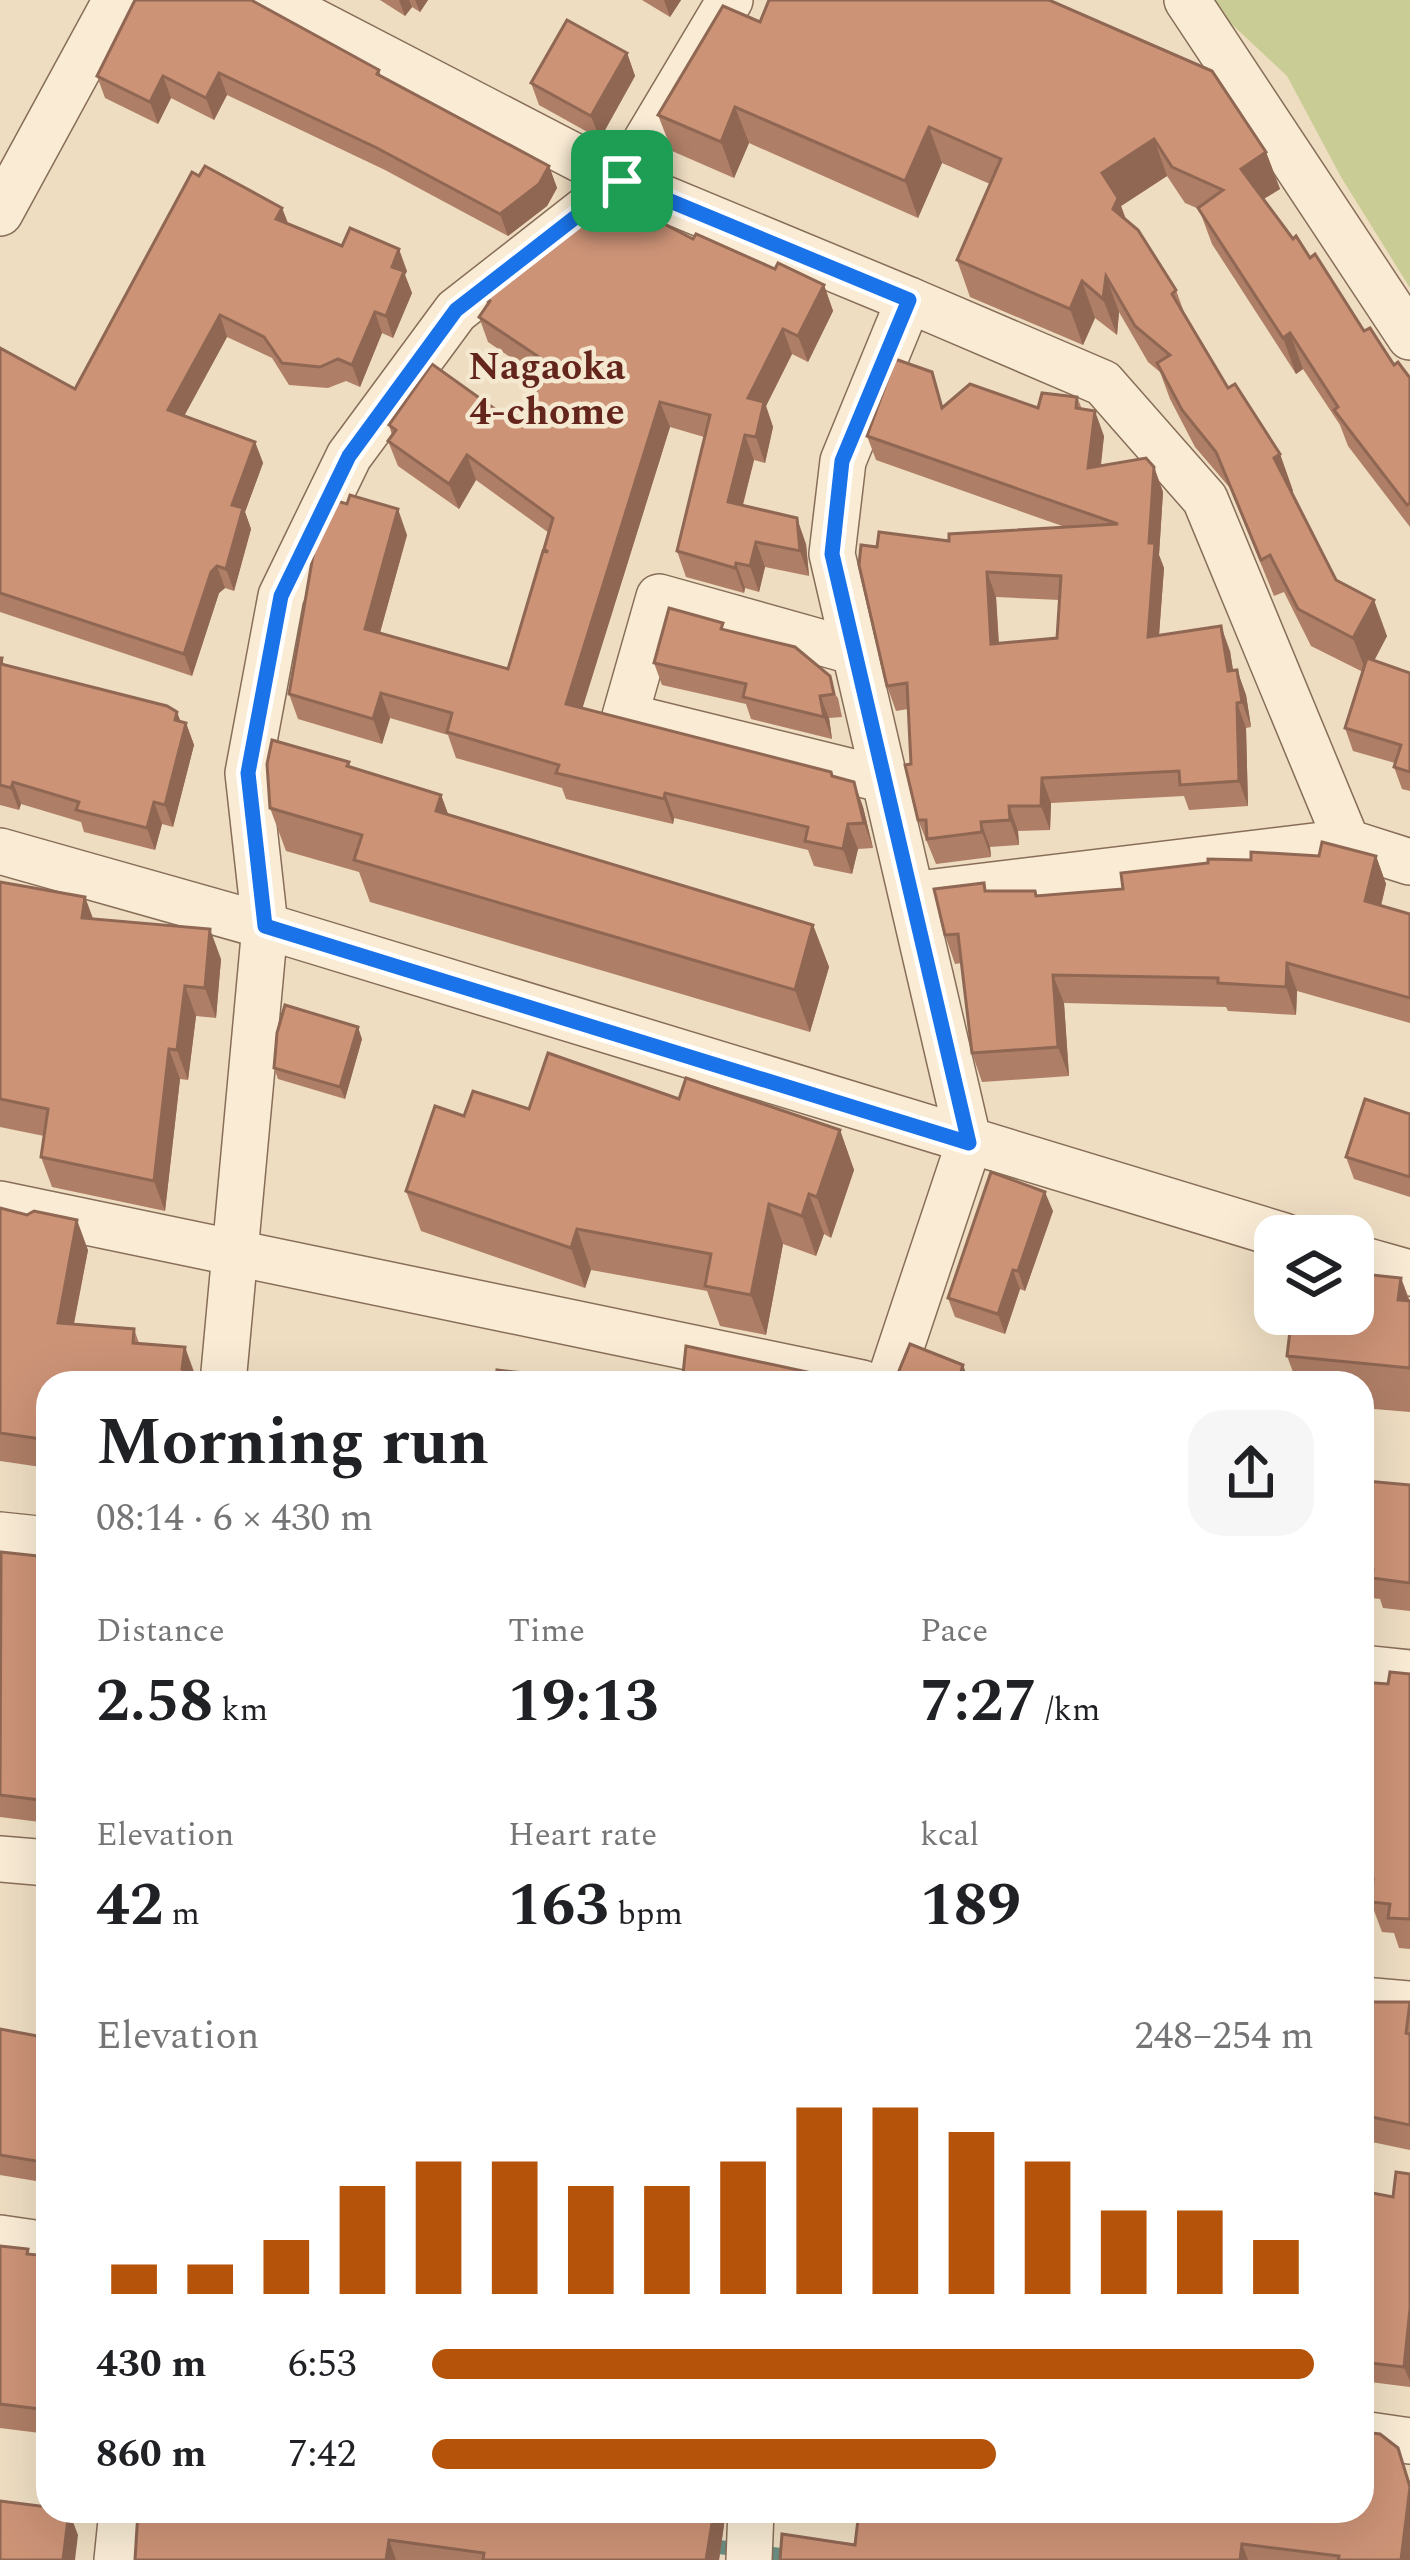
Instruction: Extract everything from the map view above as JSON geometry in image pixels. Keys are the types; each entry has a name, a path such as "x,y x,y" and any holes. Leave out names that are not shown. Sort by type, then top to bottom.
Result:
{"street":[{"path":"0,213 116,0"},
{"path":"273,0 622,181 1103,383 1205,500 1347,842"},
{"path":"224,1371 265,926 248,773 281,596 349,456 456,310 622,181 730,0"},
{"path":"1187,0 1410,337"},
{"path":"893,1371 969,1143 832,554 842,461 909,300"},
{"path":"855,652 659,597 626,716 885,780"},
{"path":"911,894 1347,842 1410,862"},
{"path":"0,850 1254,1227"},
{"path":"0,1204 805,1371"},
{"path":"1374,1262 1410,1273"},
{"path":"0,1535 36,1539"},
{"path":"1374,1669 1410,1672"},
{"path":"0,1858 36,1862"},
{"path":"1374,2001 1410,2004"},
{"path":"0,2238 36,2243"},
{"path":"1374,2436 1410,2440"},
{"path":"117,2560 121,2523"},
{"path":"749,2560 751,2523"}],"green space":[{"path":"1206,0 1410,0 1410,288 1341,177 1287,76"}],"building":[{"path":"135,0 251,0 549,166 539,184 500,214 377,148 219,73 206,98 163,76 150,102 97,76"},
{"path":"769,0 1049,0 1212,71 1266,152 1241,169 1293,239 1296,236 1310,258 1315,254 1364,331 1370,328 1394,365 1398,362 1410,378 1410,503 1334,410 1338,407 1290,333 1283,338 1198,208 1223,190 1172,167 1154,139 1102,173 1118,198 1113,209 1138,230 1228,388 1235,384 1280,454 1274,458 1336,580 1374,600 1353,638 1298,609 1270,555 1261,560 1216,452 1182,410 1157,363 1170,355 1135,326 1106,276 1103,299 1082,281 1070,309 957,260 1001,159 929,127 905,181 735,107 721,142 658,115 723,6 760,22"},
{"path":"567,20 627,53 591,116 531,83"},
{"path":"205,166 282,208 276,219 342,246 350,228 399,249 392,267 404,271 386,316 375,312 352,365 338,359 320,367 282,363 264,337 220,315 168,410 255,442 232,505 243,508 226,569 217,566 211,572 184,654 0,593 0,348 75,389 192,172 199,176"},
{"path":"607,194 693,239 696,234 824,285 798,336 783,329 748,398 764,402 756,437 745,435 728,502 797,518 800,551 756,542 750,566 736,563 735,568 677,551 710,415 660,402 566,704 831,772 854,782 864,823 848,824 843,849 805,841 808,827 556,773 559,765 447,732 452,713 381,693 373,719 289,694 315,544 337,501 347,504 350,495 398,509 365,629 508,669 543,551 548,552 544,549 553,518 467,455 449,484 388,441 396,430 389,425 432,364 513,422 554,367 479,317 490,301 485,297 494,283"},
{"path":"895,359 932,372 942,408 970,384 1038,408 1042,393 1077,397 1076,408 1095,411 1088,468 1146,458 1154,467 1149,543 1155,543 1148,637 1221,626 1228,671 1237,670 1242,702 1237,703 1239,781 1180,785 1179,771 1042,778 1041,806 1009,806 1010,820 981,822 982,832 927,839 926,820 918,820 905,765 911,764 907,683 887,686 859,565 861,545 877,547 879,532 949,541 949,534 1118,524 867,436","holes":["987,572 1061,576 1057,638 991,644"]},
{"path":"669,608 723,623 721,629 795,647 830,676 834,694 820,696 824,717 743,697 746,684 654,663"},
{"path":"0,658 1,664 177,712 175,720 186,723 165,805 154,802 147,828 76,810 79,802 13,782 11,788 0,785"},
{"path":"1367,658 1410,673 1410,772 1394,767 1401,745 1345,728"},
{"path":"272,740 441,795 436,811 813,925 795,990 354,860 362,835 270,808 267,764"},
{"path":"1322,842 1376,856 1365,901 1410,914 1410,998 1287,963 1286,987 1218,983 1218,978 1053,975 1058,1047 972,1053 958,934 945,935 934,889 984,883 985,891 1035,891 1036,896 1123,889 1121,873 1208,863 1208,859 1251,860 1251,852 1319,856"},
{"path":"0,882 85,897 82,918 210,929 205,988 185,986 177,1050 169,1049 154,1181 41,1157 48,1109 0,1099"},
{"path":"285,1005 358,1027 340,1087 274,1068"},
{"path":"548,1053 679,1099 686,1078 840,1130 817,1197 809,1194 802,1216 769,1204 751,1295 705,1286 711,1254 577,1229 571,1248 406,1191 435,1106 464,1116 473,1091 529,1109"},
{"path":"1365,1099 1410,1114 1410,1177 1346,1157"},
{"path":"991,1172 1045,1192 998,1314 948,1298"},
{"path":"0,1208 77,1220 58,1323 134,1329 133,1343 185,1347 182,1369 187,1371 36,1371 36,1438 0,1433"},
{"path":"1374,1275 1401,1278 1398,1300 1410,1301 1410,1368 1287,1356 1290,1335 1374,1335"},
{"path":"910,1344 963,1365 961,1371 899,1371"},
{"path":"686,1346 803,1371 683,1371"},
{"path":"1374,1482 1410,1485 1410,1583 1374,1578"},
{"path":"1,1552 36,1556 36,1800 0,1795"},
{"path":"1390,1672 1410,1674 1410,1919 1388,1918 1390,1904 1374,1902 1374,1683 1388,1684"},
{"path":"1374,2002 1410,2002 1406,2033 1410,2034 1410,2125 1374,2118"},
{"path":"0,2029 36,2036 36,2161 0,2155"},
{"path":"1396,2172 1410,2174 1410,2309 1404,2367 1374,2363 1374,2193 1393,2197"},
{"path":"0,2246 28,2249 27,2254 36,2255 36,2408 0,2404"},
{"path":"1374,2433 1398,2448 1410,2487 1401,2560 1338,2560 1339,2556 1242,2544 1240,2560 780,2560 782,2534 855,2545 858,2523 1374,2523"},
{"path":"0,2501 36,2506 36,2523 68,2523 63,2560 0,2560"},
{"path":"137,2523 712,2523 706,2560 483,2560 484,2553 389,2540 386,2560 135,2560"}],"waterway":[{"path":"704,2545 818,2560"}],"district":[{"name":"Nagaoka 4-chome","path":"547,390"}],"route":[{"path":"622,181 909,300 842,461 832,554 969,1143 265,926 248,773 281,596 349,456 456,310 622,181"}]}
